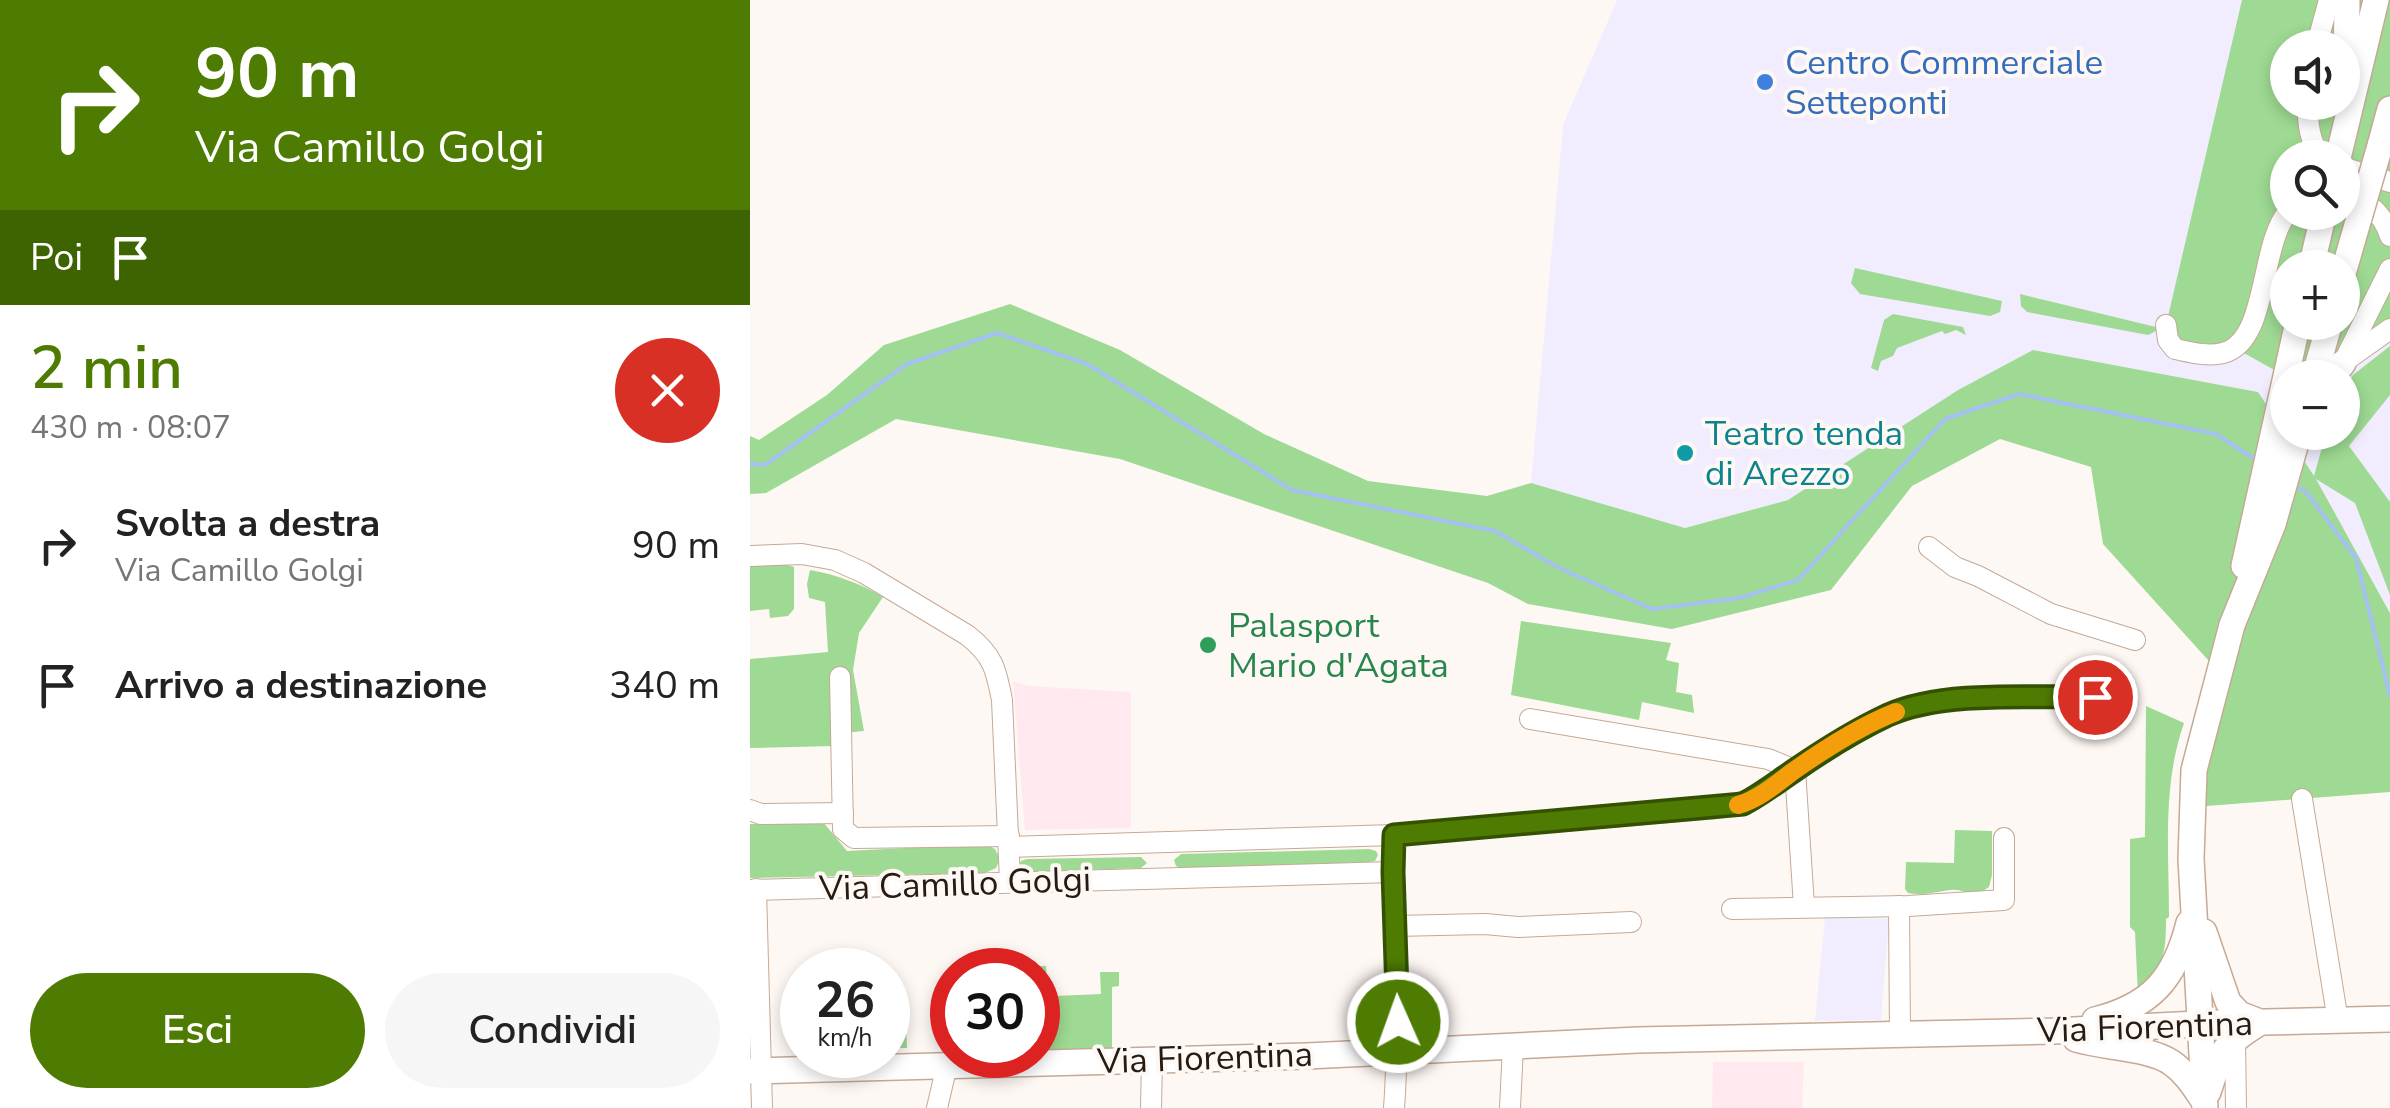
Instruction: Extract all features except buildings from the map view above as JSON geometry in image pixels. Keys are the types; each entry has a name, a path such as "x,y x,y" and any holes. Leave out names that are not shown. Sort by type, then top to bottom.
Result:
{"main road":[{"path":"2342,140 2347,0"},
{"path":"2342,140 2376,0"},
{"path":"2350,250 2385,157 2390,110"},
{"path":"2263,520 2278,414 2294,340"},
{"path":"2205,1105 2191,859 2194,770 2263,520 2292,450"},
{"path":"2194,904 2228,1002 2239,1014 2260,1022"},
{"path":"2054,1031 2106,1018 2149,997 2166,981 2183,947 2194,904"},
{"name":"Via Fiorentina","path":"1060,1063 1638,1040 2390,1020"},
{"path":"2205,1105 2227,1044 2260,1022"},
{"path":"2054,1031 2090,1043 2158,1056 2174,1064 2205,1105"},
{"name":"Via Fiorentina","path":"756,1070 930,1066"}],"street":[{"path":"2321,30 2329,0"},
{"path":"2360,167 2385,157"},
{"path":"2360,173 2390,182"},
{"path":"2360,200 2368,202 2380,216 2390,236"},
{"path":"2166,325 2168,340 2175,349 2206,354 2235,348 2252,325 2276,230"},
{"path":"2342,360 2390,270"},
{"path":"2350,360 2390,329"},
{"path":"1929,547 1955,568 2051,614 2135,640"},
{"path":"750,556 802,554 835,560 968,634 983,647 997,673 1002,700 1010,881"},
{"path":"750,810 760,814 842,813 840,677"},
{"name":"Via Camillo Golgi","path":"842,813 842,830 854,838 1160,842 1394,835 1743,804 1891,714 1921,704 1953,698 2102,697"},
{"path":"1530,719 1768,760 1795,770 1804,906"},
{"path":"2302,799 2338,1021"},
{"path":"1394,835 1398,1051 1394,1108"},
{"path":"1732,909 2004,900 2004,838"},
{"path":"1160,842 1161,877"},
{"name":"Via Camillo Golgi","path":"753,890 1393,872"},
{"path":"753,890 756,1070 762,1108"},
{"path":"1899,906 1900,1034"},
{"path":"1394,926 1518,927 1631,922"},
{"path":"2234,1042 2236,1108"},
{"path":"1510,1108 1513,1046"},
{"path":"1151,1108 1152,1060"},
{"path":"937,1108 943,1078"}],"shaded area":[{"path":"1617,0 2390,0 2390,612 2296,450 2360,450 2360,360 2270,360 2270,410 2258,392 2033,350 1958,390 1788,500 1685,528 1531,483 1563,125"},
{"path":"1013,681 1028,686 1131,692 1131,828 1025,830"},
{"path":"1825,917 1889,919 1881,1020 1815,1021"},
{"path":"1713,1062 1804,1062 1802,1108 1712,1108"}],"green space":[{"path":"2242,0 2390,0 2390,329 2353,360 2270,360 2270,368 2235,348 2175,349 2166,325"},
{"path":"1855,268 2002,301 2000,312 1990,316 1860,294 1851,283"},
{"path":"2020,294 2156,327 2156,331 2148,335 2027,312 2021,306"},
{"path":"1010,304 1120,350 1264,434 1368,481 1487,496 1531,483 1685,528 1788,500 1958,390 2033,350 2258,392 2270,410 2270,450 2297,450 2314,476 2321,450 2352,450 2390,502 2390,595 2355,503 2316,479 2390,613 2390,792 2193,807 2218,671 2103,544 2091,467 2000,439 1912,486 1831,590 1672,629 1528,604 1488,583 1120,459 896,419 766,493 750,494 750,436 759,440 827,395 884,345"},
{"path":"1893,314 1963,327 1966,335 1956,330 1945,334 1942,331 1897,348 1893,356 1881,361 1878,371 1871,368 1884,320"},
{"path":"2390,346 2390,395 2360,432 2360,370"},
{"path":"781,563 794,567 794,609 788,616 770,618 769,609 750,611 750,566"},
{"path":"810,570 848,580 883,597 859,633 853,670 864,731 833,734 834,746 750,748 750,659 828,652 825,602 809,598"},
{"path":"1521,621 1671,643 1666,660 1679,663 1676,692 1692,695 1694,713 1642,702 1639,720 1511,695"},
{"path":"2146,706 2184,723 2172,771 2165,944 2157,968 2138,996 2135,932 2130,927 2130,839 2145,837"},
{"path":"823,822 847,851 985,844 995,849 1000,859 996,868 985,873 750,878 750,824"},
{"path":"1955,830 1992,831 1989,887 1972,894 1956,890 1908,893 1906,862 1954,863"},
{"path":"1369,849 1378,855 1375,861 1180,868 1174,860 1181,854"},
{"path":"1141,857 1147,863 1141,868 1024,872 1019,865 1027,859"},
{"path":"1100,972 1119,972 1119,986 1112,987 1112,1048 1060,1050 1060,996 1101,994"}],"waterway":[{"path":"750,464 765,465 907,364 997,333 1087,364 1292,490 1495,531 1557,567 1652,609 1739,598 1798,580 1945,419 2019,394 2216,434 2256,460"},
{"path":"2294,484 2306,492 2356,558 2390,696"}],"slow traffic":[{"path":"1738,805 1896,712"}],"place":[{"name":"Centro Commerciale Setteponti","path":"1765,82"},
{"name":"Teatro tenda di Arezzo","path":"1685,453"},
{"name":"Palasport Mario d'Agata","path":"1208,645"}],"route":[{"path":"1398,1022 1394,835 1743,804 1857,732 1921,704 1953,698 2095,697"}]}
